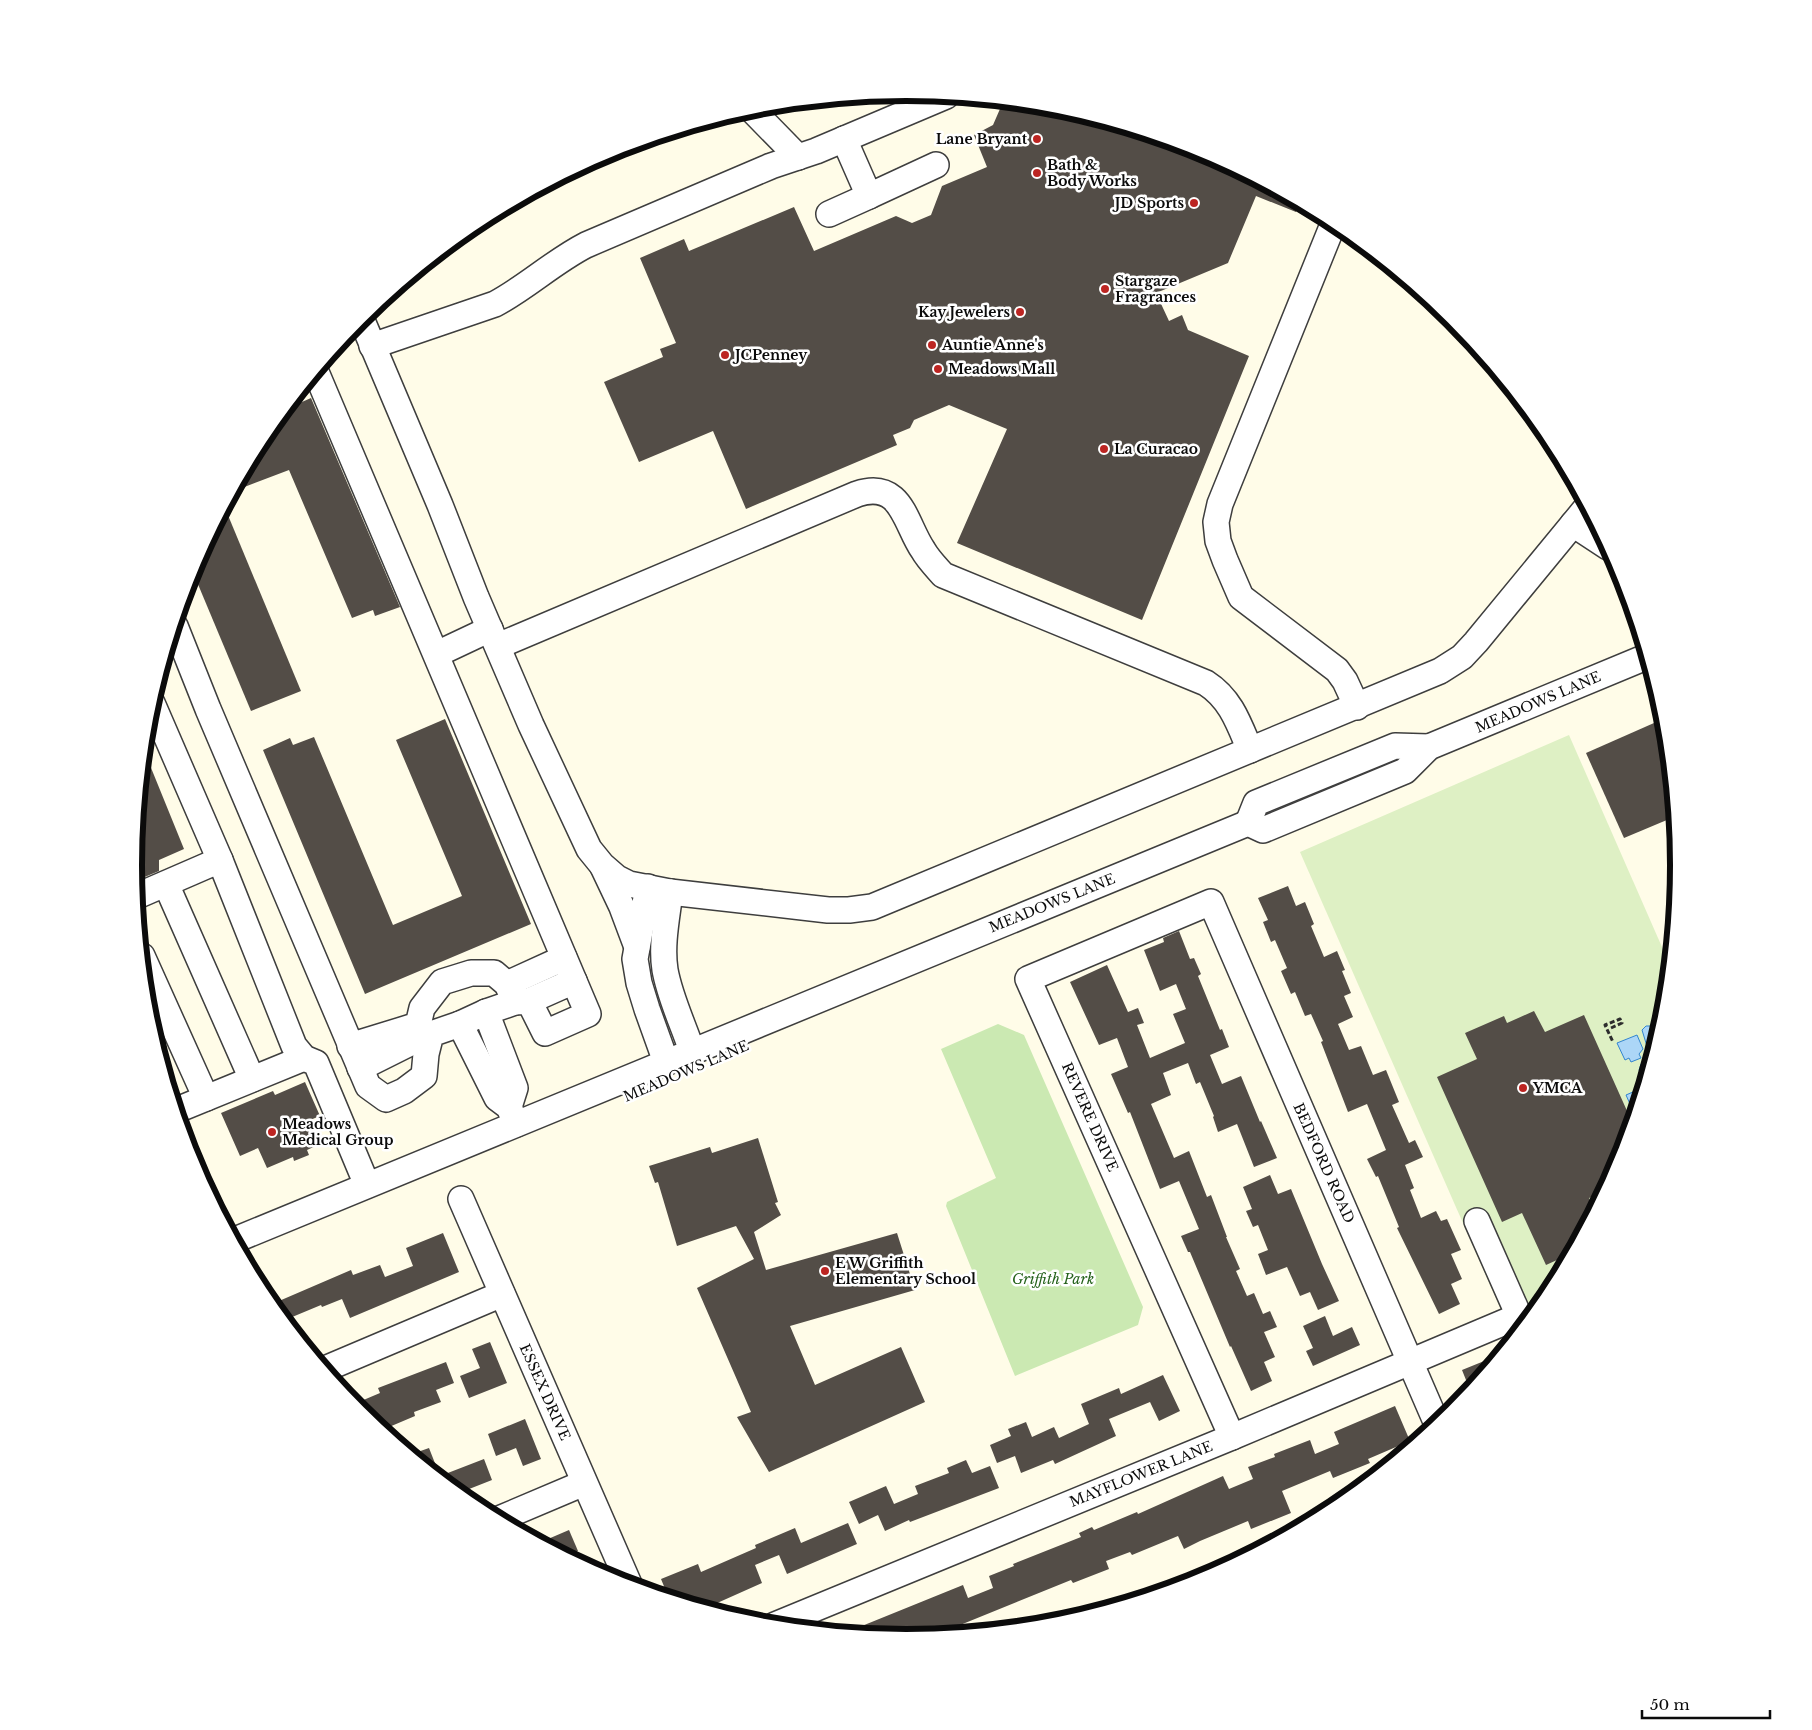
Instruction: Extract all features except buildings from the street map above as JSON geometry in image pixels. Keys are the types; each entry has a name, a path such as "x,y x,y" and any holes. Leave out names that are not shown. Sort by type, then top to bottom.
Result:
{"street":[{"path":"372,346 494,304 512,295 564,257 586,245 770,166 844,139 932,102"},
{"path":"758,116 798,157"},
{"path":"844,139 870,196"},
{"path":"829,214 936,165"},
{"path":"1331,230 1220,504 1217,513 1217,531 1225,560 1242,597 1337,670 1345,681 1357,706"},
{"path":"364,327 494,638 589,849 617,878 629,884 659,890 828,910 872,907 1440,671 1462,657 1476,642 1580,516 1592,529"},
{"path":"178,634 368,1086 386,1099 404,1091 424,1076 426,1054 422,1008 442,982 471,973 494,973 517,996 545,1033 588,1014 318,378"},
{"path":"436,654 494,638 871,490 891,497 902,509 923,550 943,575 1206,683 1227,701 1236,716 1250,750"},
{"name":"MEADOWS LANE","path":"240,1238 367,1185 518,1116 666,1062 1248,823 1263,830 1406,771 1429,747 1641,659"},
{"path":"157,715 220,860 294,1046 304,1058 316,1063 367,1185"},
{"path":"143,893 220,860"},
{"path":"602,864 622,907 637,947"},
{"path":"166,884 252,1079"},
{"path":"659,890 637,947 636,959 639,983 666,1062"},
{"path":"659,890 665,931 665,968 671,994 692,1051"},
{"name":"BEDFORD ROAD","path":"1211,902 1434,1416"},
{"name":"REVERE DRIVE","path":"1211,902 1028,979 1232,1437"},
{"path":"355,1057 424,1029 460,1024 486,1012 517,996 564,958"},
{"path":"151,975 206,1098"},
{"path":"517,996 574,981"},
{"name":"MEADOWS LANE","path":"518,1116 598,1108 770,1036 857,983"},
{"path":"486,1012 515,1088 518,1116"},
{"path":"460,1024 496,1098 518,1116"},
{"path":"182,1108 304,1058"},
{"name":"ESSEX DRIVE","path":"462,1199 584,1483 626,1575"},
{"path":"1478,1221 1516,1321"},
{"path":"330,1367 502,1294"},
{"name":"MAYFLOWER LANE","path":"790,1619 1411,1361 1516,1321"},
{"path":"507,1516 584,1483"}],"path":[{"path":"1611,1028 1622,1023 1620,1019 1605,1025 1613,1042"}],"green space":[{"name":"YMCA","path":"1569,735 1664,952 1655,1014 1644,1063 1612,1157 1591,1203 1567,1247 1541,1289 1511,1332 1300,852"},
{"name":"Griffith Park","path":"998,1024 1024,1035 1143,1307 1138,1325 1015,1376 946,1206 947,1202 996,1178 941,1049"}],"water":[{"path":"1646,1026 1652,1026 1647,1048 1642,1030"},
{"path":"1637,1035 1643,1049 1639,1054 1641,1058 1631,1062 1629,1058 1625,1060 1617,1043"},
{"path":"1644,1061 1641,1073 1639,1070"},
{"path":"1635,1091 1631,1105 1626,1095"}],"place":[{"name":"Lane Bryant","path":"1037,139"},
{"name":"Bath & Body Works","path":"1037,173"},
{"name":"JD Sports","path":"1194,203"},
{"name":"Stargaze Fragrances","path":"1105,289"},
{"name":"Kay Jewelers","path":"1020,312"},
{"name":"Auntie Anne's","path":"932,345"},
{"name":"JCPenney","path":"725,355"},
{"name":"Meadows Mall","path":"938,369"},
{"name":"La Curacao","path":"1104,449"},
{"name":"YMCA","path":"1523,1088"},
{"name":"Meadows Medical Group","path":"272,1132"},
{"name":"E W Griffith Elementary School","path":"825,1271"}]}
